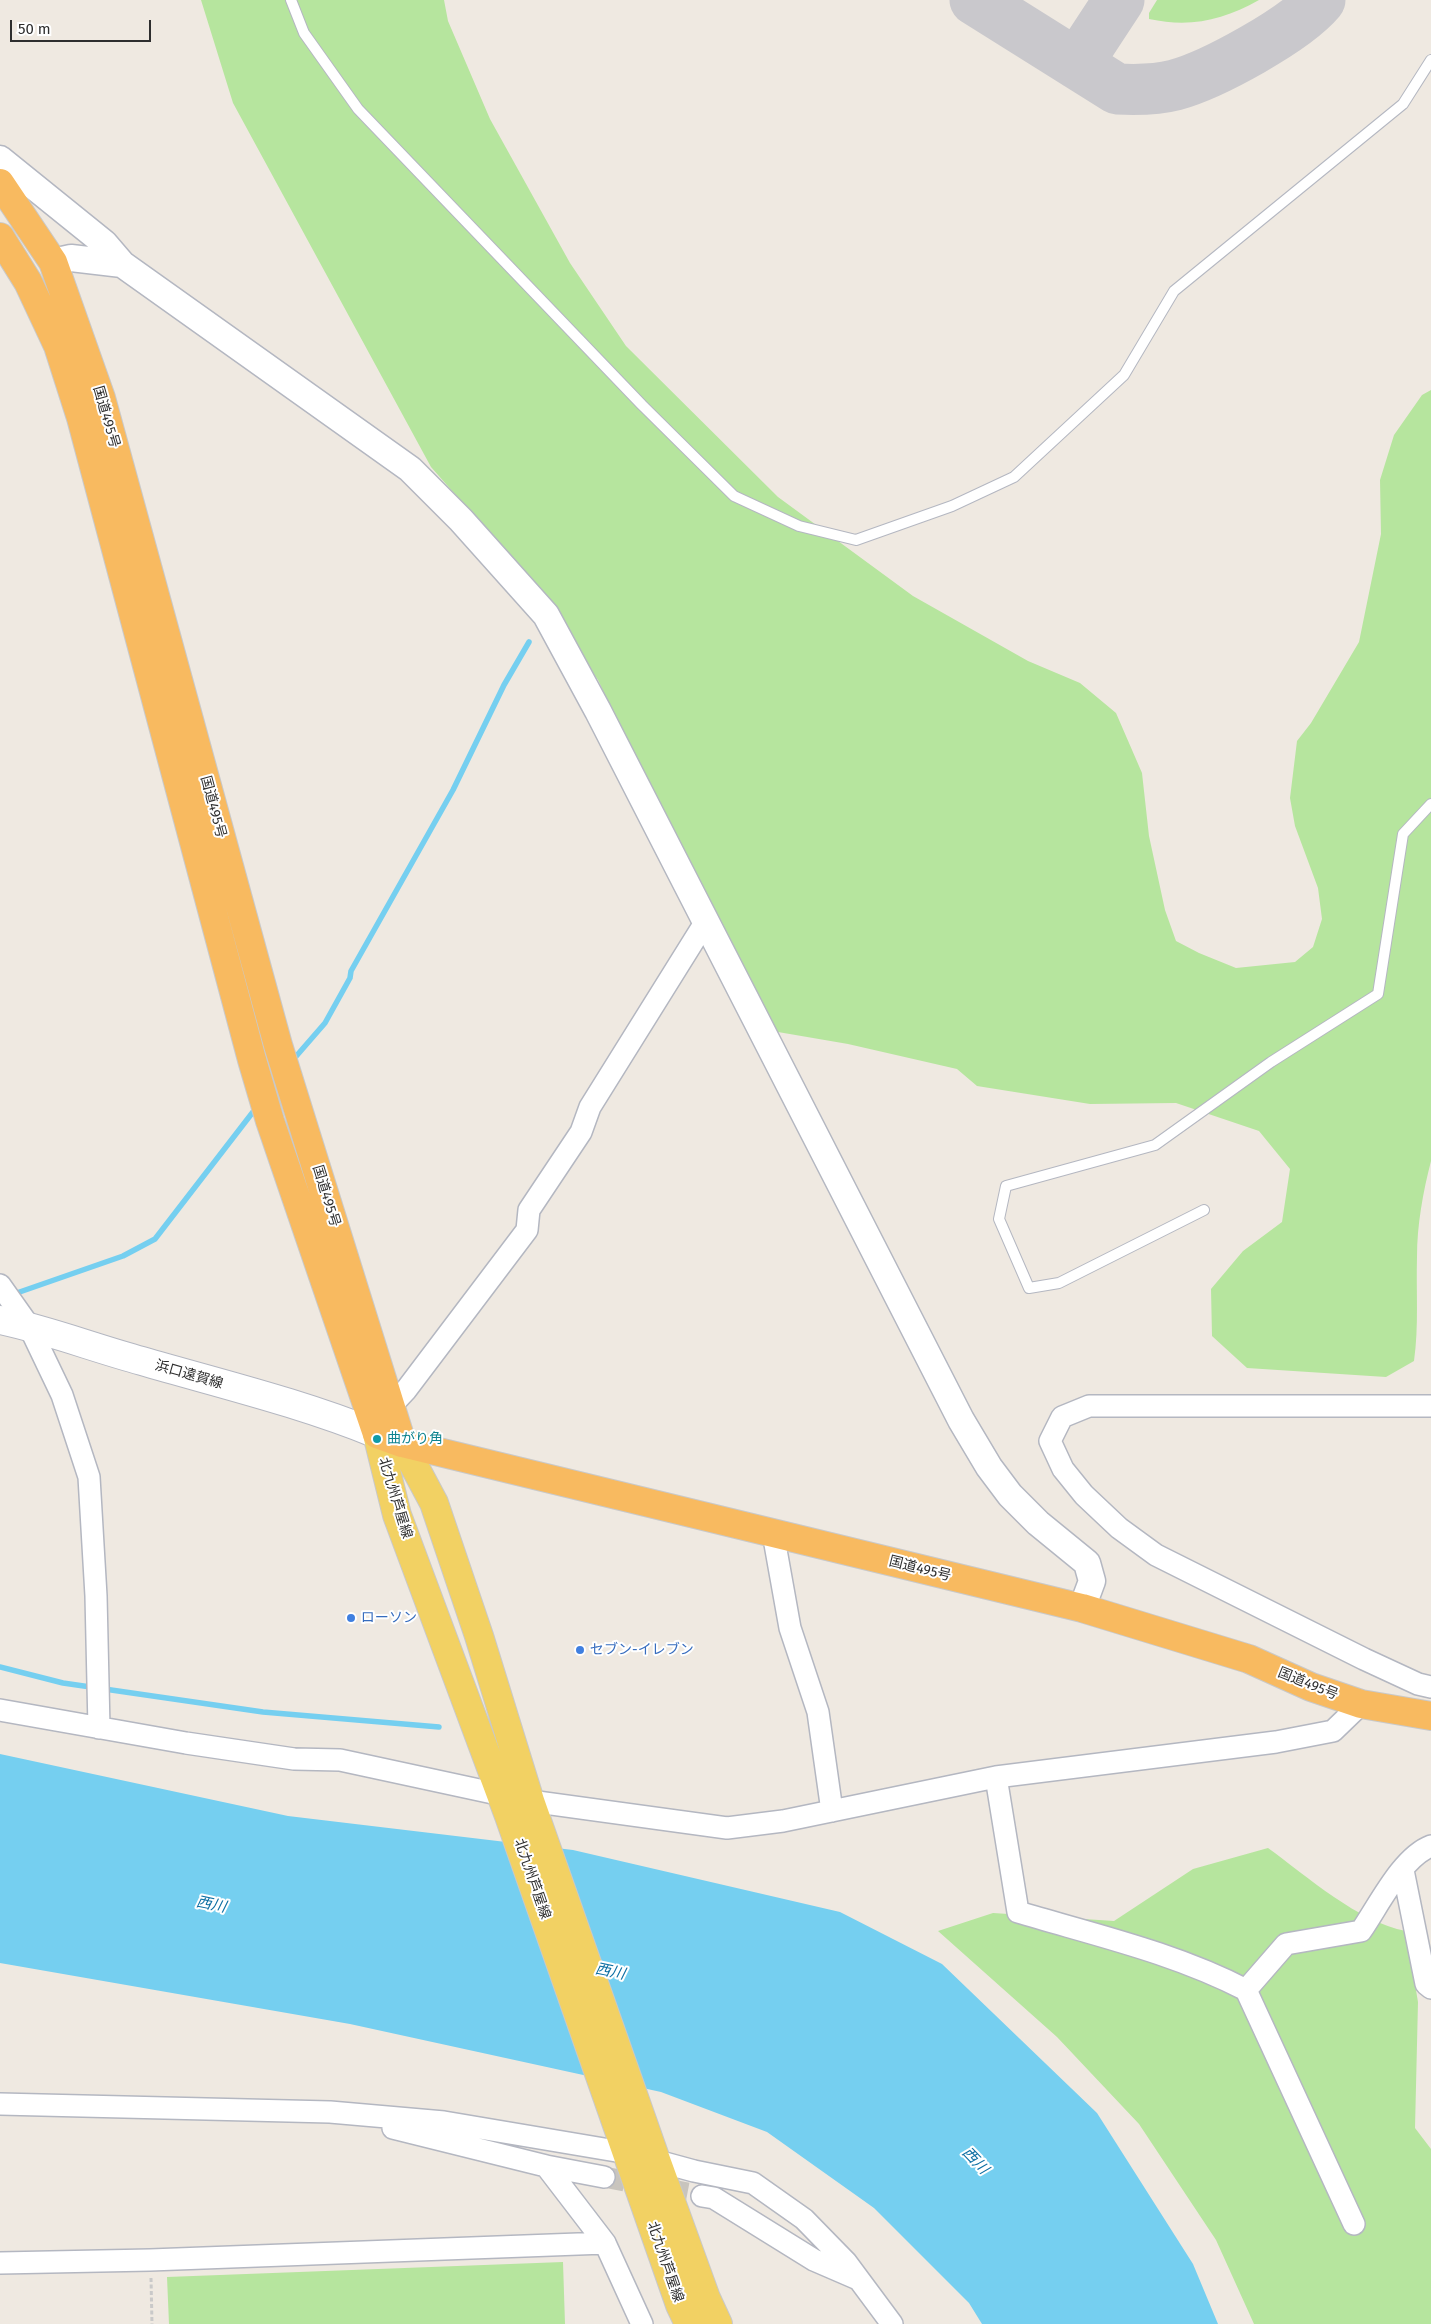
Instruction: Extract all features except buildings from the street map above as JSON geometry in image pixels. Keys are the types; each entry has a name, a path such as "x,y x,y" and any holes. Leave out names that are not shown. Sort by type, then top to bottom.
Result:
{"highway":[{"name":"国道495号","path":"0,183 53,262 101,398 278,1046 298,1104 402,1443"},
{"name":"国道495号","path":"0,237 28,282 58,346 81,418 252,1060 270,1121 377,1434 402,1443 1082,1608 1249,1659 1311,1686 1361,1704 1431,1716"}],"main road":[{"name":"浜口遠賀線","path":"0,1320 29,1326 119,1355 326,1413 377,1434"},
{"name":"北九州芦屋線","path":"377,1434 398,1515 520,1808 639,2149 680,2304 689,2324"},
{"name":"北九州芦屋線","path":"402,1443 434,1503 480,1636 520,1808"},
{"name":"北九州芦屋線","path":"639,2149 718,2324"}],"street":[{"path":"0,159 104,243 122,264 410,469 461,520 546,615 598,711 961,1420 989,1466 1010,1495 1038,1523 1087,1563 1092,1581 1082,1608"},
{"path":"53,262 71,258 122,264"},
{"path":"391,1406 406,1390 527,1230 530,1210 581,1132 590,1107 706,921"},
{"path":"0,1285 29,1326 62,1395 89,1477 96,1596 99,1728"},
{"path":"1431,1406 1089,1406 1062,1416 1050,1441 1063,1468 1084,1495 1119,1528 1156,1555 1364,1659 1431,1688"},
{"path":"774,1533 790,1628 818,1712 832,1811"},
{"path":"0,1710 186,1743 294,1759 340,1760 520,1808 727,1828 783,1821 996,1778 1276,1742 1333,1731 1361,1704"},
{"path":"996,1778 1018,1912 1147,1950 1214,1974 1246,1990 1354,2224"},
{"path":"1246,1990 1286,1944 1362,1930 1419,1850 1431,1846"},
{"path":"1403,1870 1426,1984 1431,1988"},
{"path":"0,2104 330,2112 444,2122 639,2149 694,2172 753,2183 804,2218 846,2262 892,2324"},
{"path":"330,2112 546,2166 604,2177"},
{"path":"546,2166 605,2243 642,2324"},
{"path":"702,2196 714,2198 814,2260 860,2280"},
{"path":"0,2263 150,2260 605,2243"}],"lane":[{"path":"292,0 304,33 358,109 642,405 734,496 799,526 856,540 952,506 1014,477 1124,375 1174,291 1403,104 1431,60"},
{"path":"1204,1210 1059,1284 1029,1288 999,1219 1006,1186 1155,1144 1271,1062 1378,994 1403,834 1431,804"}],"path":[{"path":"150,2260 152,2324"}],"green space":[{"path":"201,0 444,0 448,21 490,119 570,263 626,346 778,497 913,596 1028,661 1080,683 1116,713 1142,773 1149,836 1165,910 1176,941 1199,953 1236,968 1295,962 1313,947 1322,919 1318,888 1295,826 1290,798 1297,741 1311,723 1359,642 1381,534 1380,480 1394,435 1422,395 1431,390 1431,1161 1419,1221 1417,1322 1414,1361 1386,1377 1247,1368 1212,1336 1211,1289 1243,1251 1282,1222 1290,1169 1259,1131 1176,1103 1090,1104 977,1086 957,1069 848,1044 778,1032 757,1018 598,680 519,567 431,467 233,103"},
{"path":"1157,0 1259,0 1233,13 1206,20 1179,23 1149,19 1149,13"},
{"path":"1268,1848 1317,1885 1352,1908 1388,1926 1406,1931 1418,2002 1415,2128 1431,2149 1431,2324 1254,2324 1216,2240 1139,2124 1057,2037 938,1931 993,1913 1114,1921 1193,1869"},
{"path":"563,2262 565,2324 169,2324 167,2277"}],"water":[{"name":"西川","path":"0,1754 288,1816 573,1850 840,1912 942,1964 1097,2113 1193,2264 1218,2324 982,2324 969,2303 874,2208 767,2132 661,2092 350,2024 0,1963"}],"waterway":[{"path":"292,1061 325,1023 350,978 351,971 453,790 504,685 529,642"},
{"path":"11,1295 123,1256 155,1239 256,1108"},
{"path":"0,1667 63,1683 263,1712 439,1727"}],"taxiway":[{"path":"975,0 1117,89 1132,90 1168,87 1191,80 1231,62 1292,25 1320,0"},
{"path":"1077,64 1119,0"}],"tunnel":[{"path":"604,2177 702,2196"}],"place":[{"name":"曲がり角","path":"377,1439"},
{"name":"ローソン","path":"351,1618"},
{"name":"セブン-イレブン","path":"580,1650"}]}
